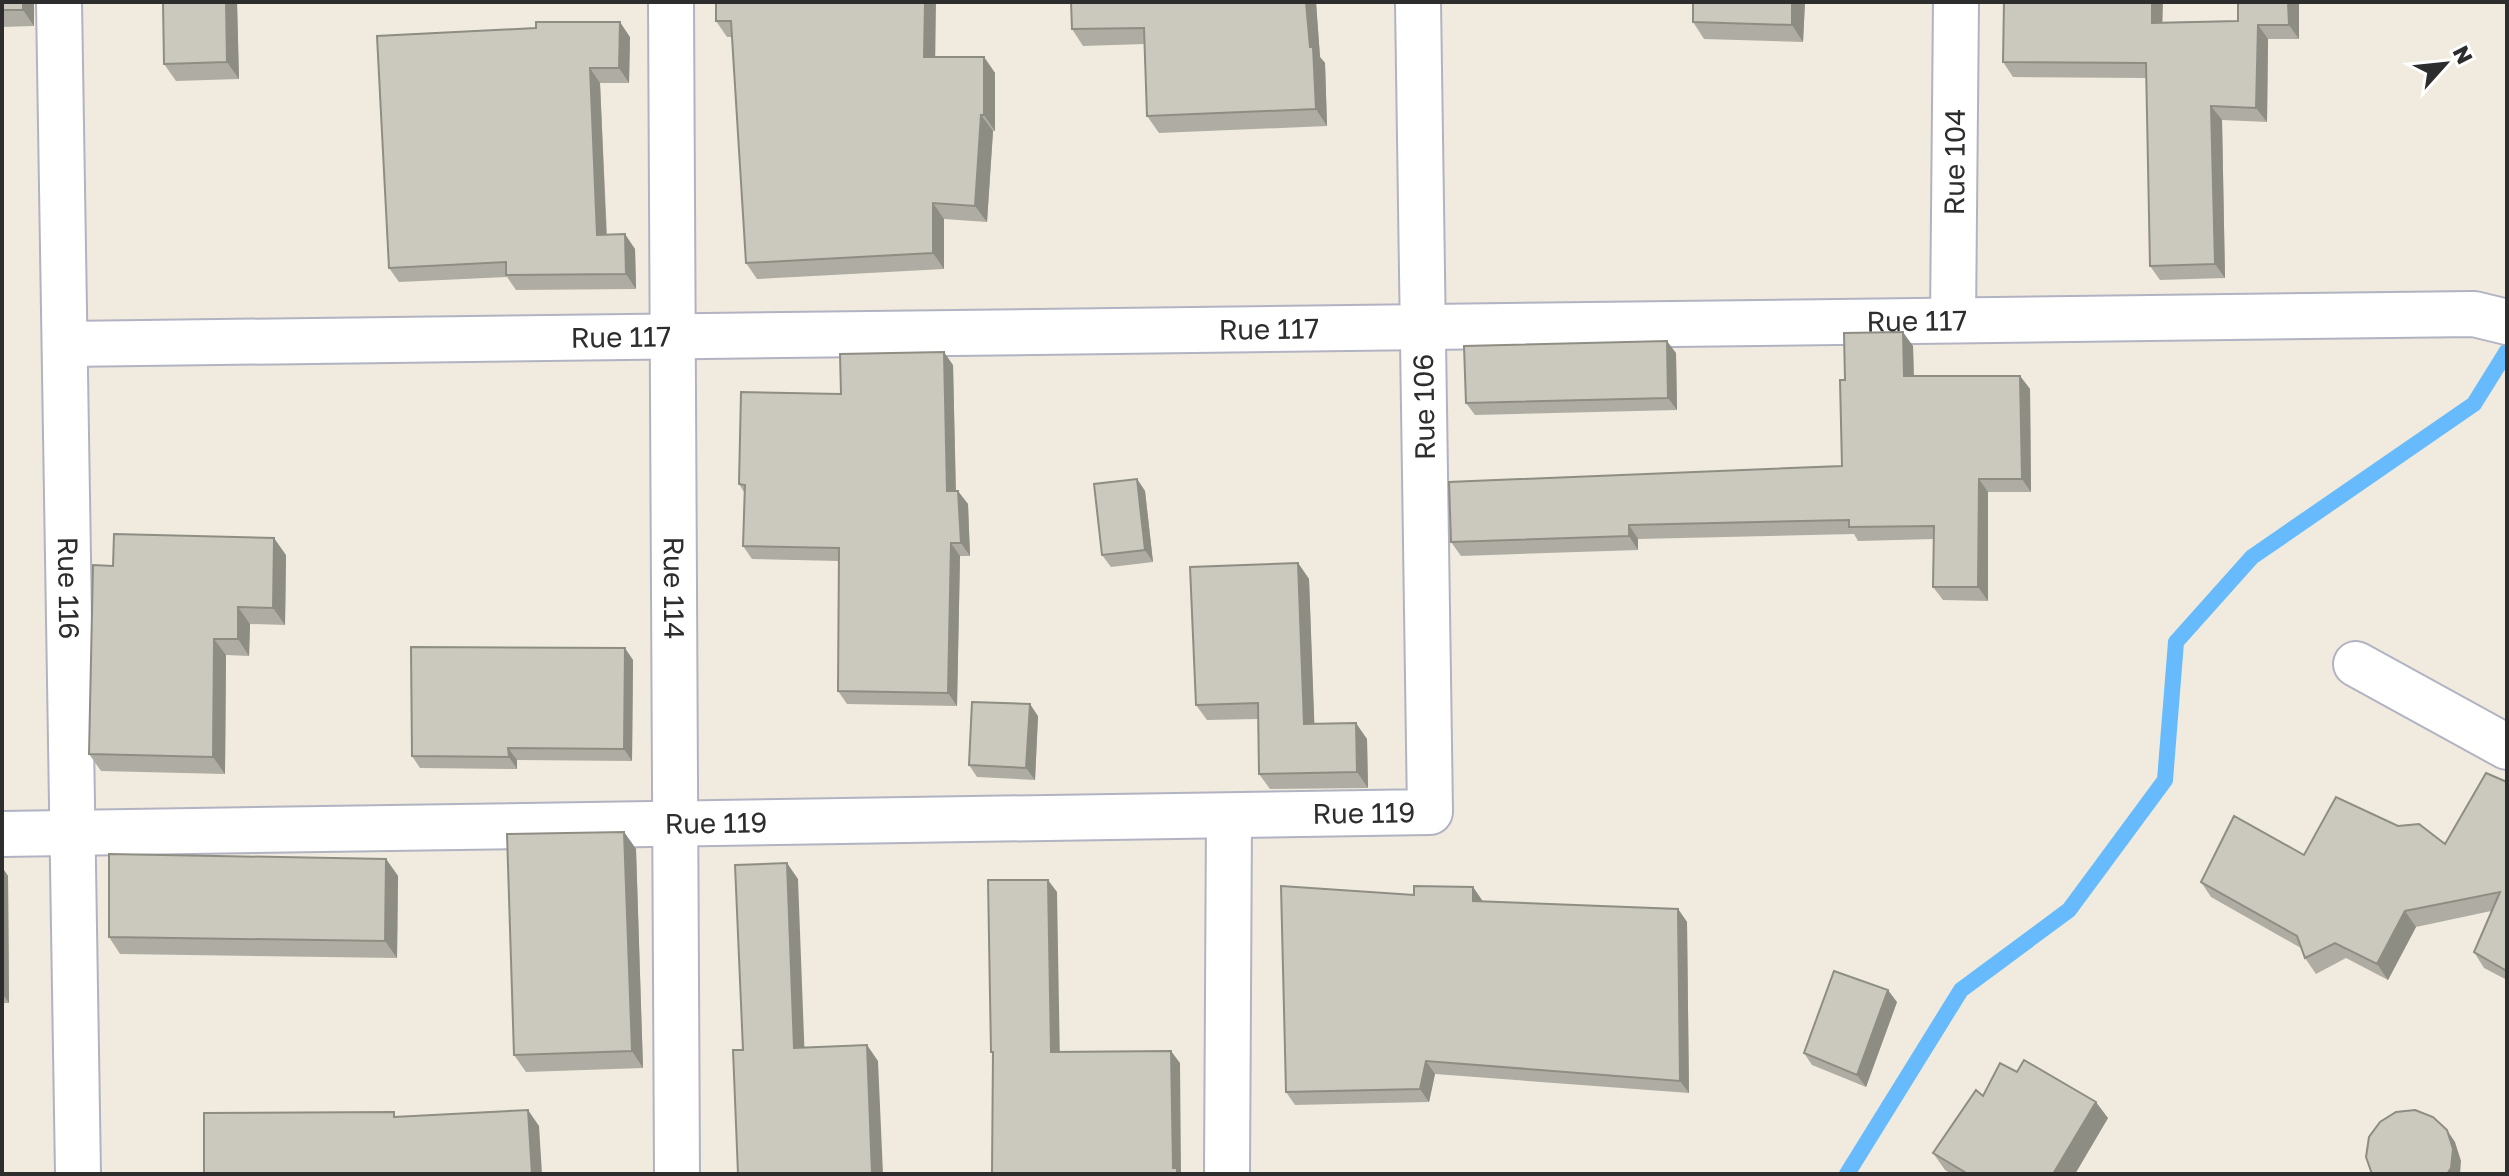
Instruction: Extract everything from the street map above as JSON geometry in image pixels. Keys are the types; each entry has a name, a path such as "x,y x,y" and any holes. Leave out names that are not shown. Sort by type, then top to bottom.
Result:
{"street":[{"name":"Rue 116","path":"59,2 78,1174"},
{"name":"Rue 114","path":"671,2 677,1174"},
{"name":"Rue 106","path":"1418,2 1430,812"},
{"name":"Rue 104","path":"1953,320 1956,2"},
{"name":"Rue 117","path":"65,344 1953,320 2491,318"},
{"path":"2356,664 2507,747"},
{"name":"Rue 119","path":"2,834 1430,812"},
{"path":"1227,1174 1229,816"}],"building":[{"path":"2,2 23,2 23,10 2,10"},
{"path":"163,2 226,2 227,62 164,64"},
{"path":"716,2 925,2 924,57 984,57 984,115 981,115 975,206 933,203 933,253 746,263 731,21 716,21"},
{"path":"1071,2 1306,2 1310,47 1313,47 1316,109 1147,116 1144,28 1072,29"},
{"path":"1693,2 1792,2 1792,25 1693,22"},
{"path":"2004,2 2152,2 2152,23 2238,21 2238,2 2288,2 2289,25 2258,25 2256,108 2211,106 2215,264 2150,266 2146,63 2003,62"},
{"path":"536,22 620,22 619,68 590,68 597,235 625,234 626,274 506,275 506,262 389,268 377,36 536,28"},
{"path":"1903,332 1904,376 2020,376 2022,479 1979,479 1978,587 1933,587 1934,526 1849,527 1849,520 1629,525 1629,536 1451,542 1449,482 1842,466 1840,380 1845,380 1844,333"},
{"path":"1667,341 1668,398 1466,403 1464,346"},
{"path":"944,352 947,491 958,491 961,543 951,543 948,693 838,691 839,548 743,546 745,485 739,484 741,392 841,394 840,354"},
{"path":"1137,479 1145,550 1102,555 1094,484"},
{"path":"114,534 274,538 273,608 238,607 238,639 214,639 213,757 89,754 93,565 113,566"},
{"path":"1298,563 1304,724 1356,723 1357,772 1259,774 1258,703 1196,705 1190,567"},
{"path":"411,647 625,648 624,749 508,748 509,757 412,756"},
{"path":"972,702 1030,704 1026,768 969,765"},
{"path":"2486,773 2507,782 2507,971 2474,952 2500,892 2405,911 2377,964 2335,943 2305,958 2297,936 2201,882 2234,816 2304,855 2336,797 2398,826 2419,824 2445,844"},
{"path":"624,832 632,1051 514,1055 507,834"},
{"path":"109,854 386,859 385,941 109,937"},
{"path":"787,863 794,1048 867,1045 872,1174 738,1174 733,1050 743,1050 735,865"},
{"path":"988,880 1048,880 1051,1052 1171,1051 1173,1168 1177,1168 1177,1174 992,1174 993,1052"},
{"path":"1281,886 1414,895 1414,886 1473,887 1473,901 1678,909 1680,1081 1426,1061 1420,1089 1286,1092"},
{"path":"1834,971 1888,990 1857,1075 1804,1053"},
{"path":"2024,1060 2096,1102 2053,1174 1968,1174 1933,1153 1976,1090 1983,1096 2000,1063 2017,1072"},
{"path":"528,1110 532,1174 204,1174 204,1113 394,1112 394,1117"},
{"path":"2415,1110 2433,1117 2447,1130 2453,1149 2451,1168 2447,1174 2372,1174 2366,1157 2369,1137 2380,1122 2396,1112"}],"waterway":[{"path":"1847,1174 1961,990 2069,910 2165,780 2176,642 2252,557 2474,404 2507,351"}]}
